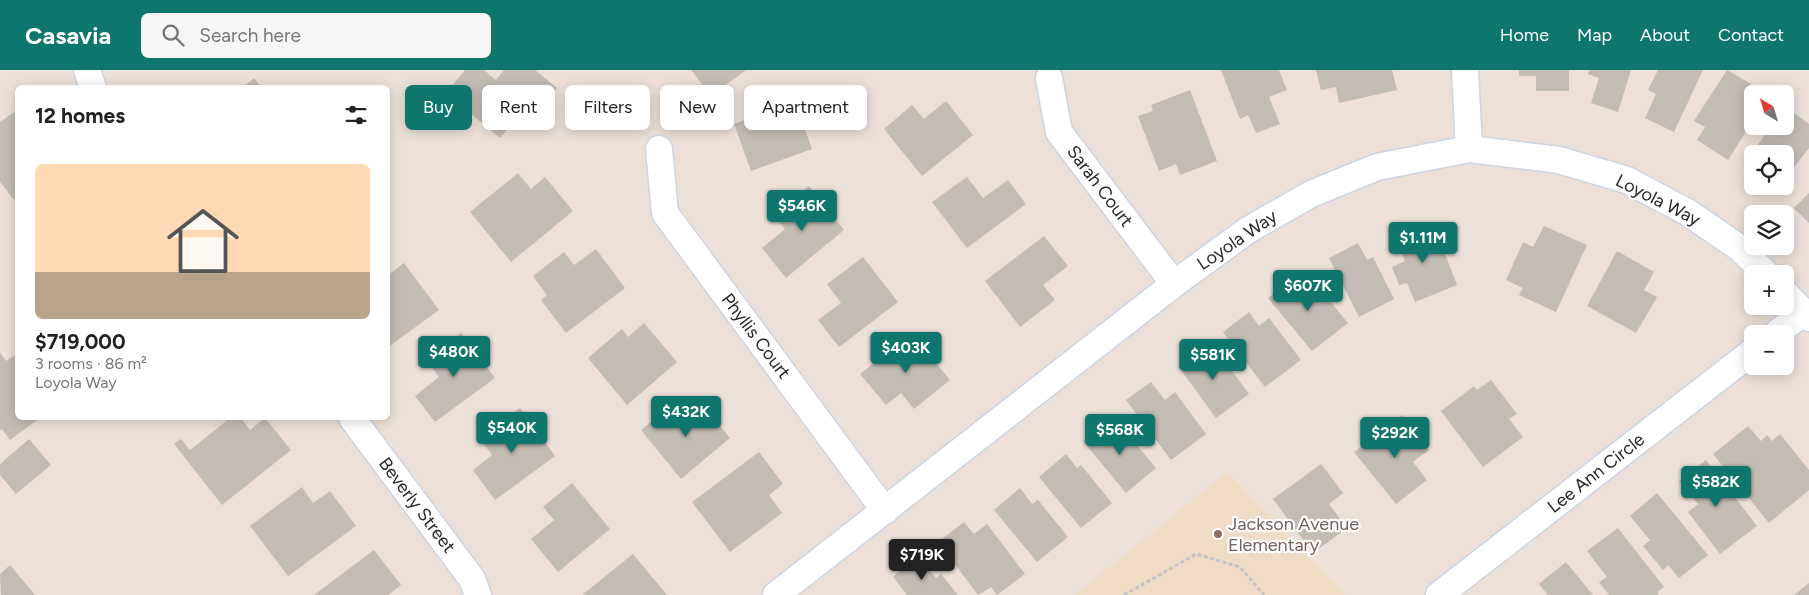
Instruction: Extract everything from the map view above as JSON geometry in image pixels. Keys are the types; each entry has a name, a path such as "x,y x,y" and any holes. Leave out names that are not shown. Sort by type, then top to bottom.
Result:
{"street":[{"path":"87,70 92,85"},
{"path":"1465,70 1469,149"},
{"name":"Sarah Court","path":"1049,78 1059,132 1174,284"},
{"name":"Phyllis Court","path":"658,149 664,213 885,511"},
{"name":"Loyola Way","path":"776,595 1174,284 1248,230 1311,194 1377,167 1469,149 1559,160 1627,180 1687,212 1741,249 1757,265"},
{"path":"1791,325 1807,315 1794,302"},
{"name":"Lee Ann Circle","path":"1439,595 1744,358"},
{"name":"Beverly Street","path":"353,420 472,579 478,595"}],"path":[{"path":"1124,595 1196,554 1240,566 1264,595"}],"shaded area":[{"name":"Jackson Avenue Elementary","path":"1227,472 1345,595 1075,595"}],"building":[{"path":"465,70 484,70 496,80 504,70 535,70 553,85 482,85 482,123 472,115 472,85 453,85"},
{"path":"691,70 746,70 726,85 703,85"},
{"path":"1221,70 1279,70 1287,90 1269,97 1280,124 1256,133 1248,115 1240,119"},
{"path":"1316,70 1392,70 1397,90 1339,103 1336,87 1321,90"},
{"path":"1519,70 1569,70 1569,91 1536,91 1536,76 1519,76"},
{"path":"1589,70 1631,70 1618,112 1591,103 1599,78 1588,74"},
{"path":"1658,70 1703,70 1674,132 1645,118 1656,94 1648,90"},
{"path":"1727,70 1751,84 1744,85 1744,135 1728,160 1697,140 1705,127 1694,121"},
{"path":"254,78 260,85 246,85"},
{"path":"1190,90 1217,161 1180,175 1176,164 1159,171 1138,116 1153,111 1151,105"},
{"path":"946,101 973,135 922,176 884,129 912,105 924,119"},
{"path":"14,112 15,113 14,200 0,182 0,122"},
{"path":"1794,113 1809,124 1809,148 1794,167 1794,145 1757,145 1765,135 1794,135"},
{"path":"744,120 744,130 805,130 812,149 751,171 734,124"},
{"path":"490,130 507,130 500,138"},
{"path":"518,173 531,189 545,177 573,211 511,262 470,212"},
{"path":"967,177 983,198 1008,180 1026,204 967,248 932,202"},
{"path":"809,186 844,230 786,278 762,248 785,229 773,214"},
{"path":"1809,193 1809,223 1794,208"},
{"path":"1426,223 1434,243 1440,241 1457,285 1415,302 1407,283 1399,285 1392,267 1405,261 1395,236"},
{"path":"1544,226 1587,245 1556,312 1519,295 1523,288 1506,280 1523,242 1533,247"},
{"path":"1044,236 1068,266 1043,285 1055,300 1020,327 985,281"},
{"path":"1358,243 1367,260 1373,257 1394,299 1359,317 1329,258"},
{"path":"596,249 625,288 566,333 541,300 547,295 533,276 564,252 574,265"},
{"path":"1617,251 1654,272 1644,290 1657,297 1636,333 1587,306"},
{"path":"863,257 898,302 839,347 818,320 841,303 827,284"},
{"path":"404,263 439,310 390,346 390,274"},
{"path":"1296,276 1307,290 1315,283 1348,323 1312,351 1268,298"},
{"path":"1249,312 1259,326 1269,318 1301,360 1265,387 1223,332"},
{"path":"644,323 677,362 627,405 588,358 622,329 628,337"},
{"path":"461,333 495,378 435,422 415,396 439,377 426,359"},
{"path":"911,333 950,380 914,409 901,393 886,405 860,374"},
{"path":"1205,346 1215,360 1221,356 1249,394 1216,418 1178,366"},
{"path":"0,352 6,361 15,355 15,420 37,420 10,440 2,429 0,430"},
{"path":"1491,380 1517,414 1509,419 1523,437 1483,467 1441,411 1474,386 1477,390"},
{"path":"1151,382 1165,400 1175,392 1206,434 1171,460 1126,400"},
{"path":"702,404 730,438 681,479 641,430 669,407 681,421"},
{"path":"520,408 555,456 495,500 473,470 492,455 479,438"},
{"path":"1402,415 1429,450 1413,462 1427,480 1396,504 1354,452"},
{"path":"228,420 242,420 250,430 262,420 267,420 291,450 222,505 174,444 181,439 190,450"},
{"path":"1109,420 1121,434 1125,431 1156,468 1126,493 1083,441"},
{"path":"1748,426 1761,441 1767,435 1772,441 1780,434 1809,470 1809,490 1769,523 1713,454"},
{"path":"29,439 51,465 16,494 0,475 0,464"},
{"path":"759,452 783,484 769,495 782,513 730,552 692,502"},
{"path":"1066,454 1077,468 1081,465 1112,503 1081,528 1039,477"},
{"path":"1706,460 1757,526 1720,554 1688,512 1698,504 1679,481"},
{"path":"1321,464 1343,493 1329,504 1347,528 1313,553 1273,499"},
{"path":"572,483 610,529 558,572 531,539 554,520 543,507"},
{"path":"302,487 313,503 330,491 356,526 288,576 250,526"},
{"path":"1020,488 1032,504 1038,500 1068,537 1037,562 994,510"},
{"path":"1657,493 1708,555 1679,578 1668,565 1663,570 1643,546 1650,540 1630,516"},
{"path":"964,522 974,534 987,524 1025,574 997,595 991,587 978,595 938,542"},
{"path":"1618,528 1664,587 1657,592 1659,595 1609,595 1599,582 1607,577 1587,551"},
{"path":"374,550 401,585 388,595 314,595"},
{"path":"633,554 667,595 582,595"},
{"path":"918,556 936,578 941,574 958,595 907,595 893,577"},
{"path":"1566,562 1593,595 1548,595 1539,584"},
{"path":"10,565 35,595 1,595 0,574"},
{"path":"1809,583 1809,595 1794,595"}],"place":[{"name":"Jackson Avenue Elementary","path":"1218,534"}]}
